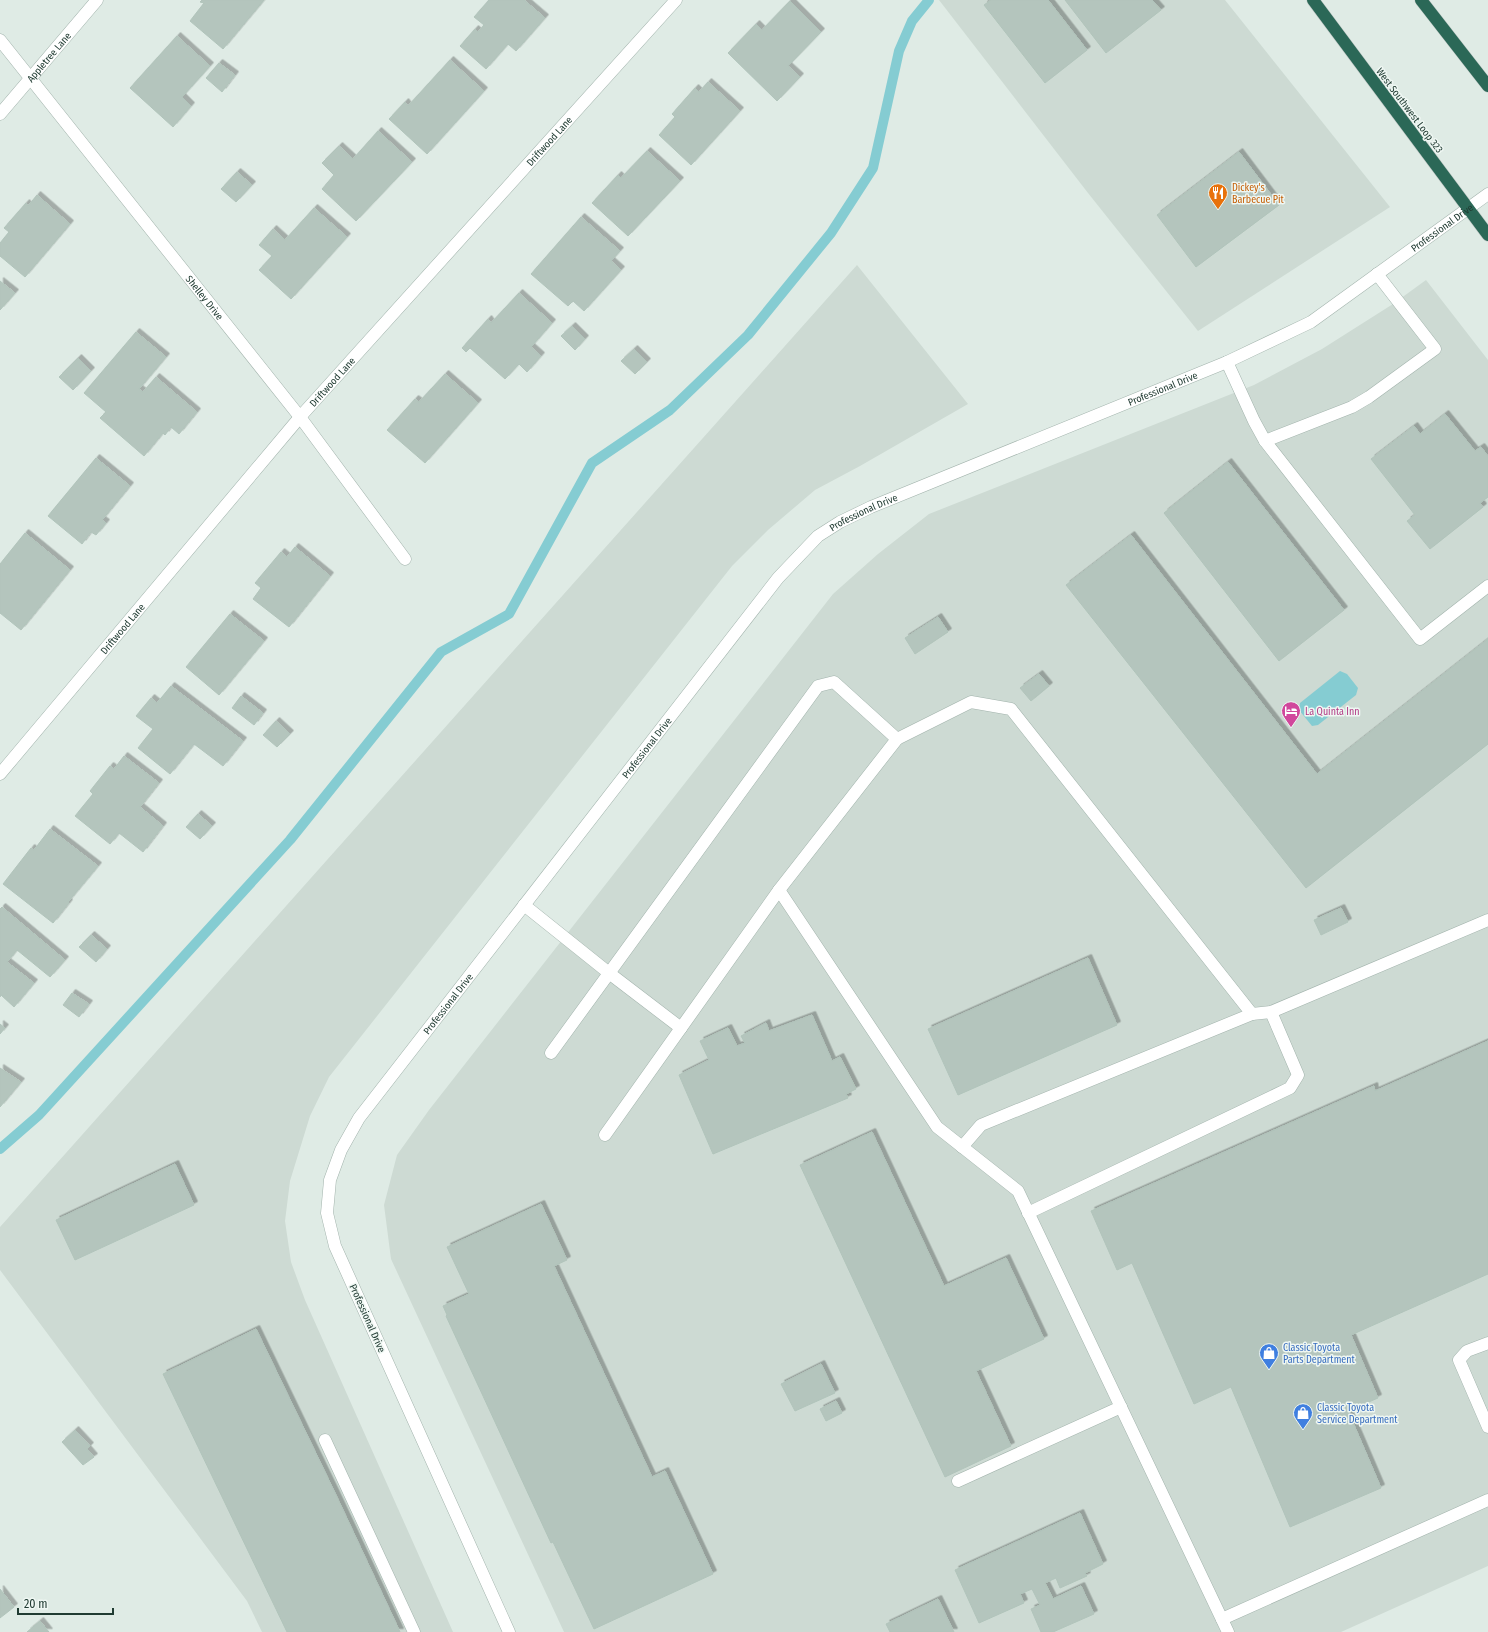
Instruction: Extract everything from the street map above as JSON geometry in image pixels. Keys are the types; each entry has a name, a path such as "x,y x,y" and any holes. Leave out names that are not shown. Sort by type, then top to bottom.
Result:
{"highway":[{"name":"West Southwest Loop 323","path":"1313,0 1488,235"},
{"path":"1421,0 1488,86"}],"street":[{"name":"Appletree Lane","path":"0,114 97,0"},
{"name":"Driftwood Lane","path":"0,774 300,417 676,0"},
{"name":"Shelley Drive","path":"0,40 300,417 405,559"},
{"name":"Professional Drive","path":"509,1632 335,1246 327,1213 330,1180 341,1150 359,1118 778,578 818,536 840,522 878,504 1227,362 1311,322 1488,194"},
{"path":"1265,441 1352,407 1369,397 1436,349 1377,274"},
{"path":"1227,362 1254,422 1265,441 1420,639 1488,586"},
{"path":"551,1053 818,686 834,682 897,739"},
{"path":"605,1135 779,890 897,739 971,702 1011,709 1252,1014"},
{"path":"779,890 937,1127 1018,1191 1228,1632"},
{"path":"524,905 681,1028"},
{"path":"962,1147 981,1125 1252,1014 1271,1012 1488,920"},
{"path":"1028,1213 1290,1088 1298,1075 1271,1012"},
{"path":"1488,1343 1467,1352 1459,1360 1488,1427"},
{"path":"958,1481 1121,1407"},
{"path":"325,1440 414,1632"},
{"path":"1222,1619 1488,1500"}],"shaded area":[{"path":"939,0 1225,0 1390,207 1198,331 1088,193"},
{"path":"857,265 968,404 815,490 768,530 732,566 329,1077 310,1116 290,1181 285,1221 291,1262 305,1300 453,1632 262,1632 247,1601 0,1270 0,1227"},
{"path":"1426,280 1488,360 1488,1566 1341,1632 564,1632 391,1259 384,1205 397,1155 429,1110 833,594 878,554 929,514 1254,385 1322,349 1393,304"}],"water":[{"path":"1340,671 1347,674 1358,688 1356,695 1318,725 1312,726 1299,710 1300,703"}],"building":[{"path":"202,0 264,0 223,49 190,21 204,3 200,2"},
{"path":"489,0 524,0 545,18 516,51 508,44 486,69 460,46 475,29 478,32 484,25 474,17"},
{"path":"991,0 1048,0 1087,50 1045,83 984,5"},
{"path":"1065,0 1152,0 1161,10 1106,53"},
{"path":"790,1 821,32 788,66 800,77 777,101 728,53 756,24 762,30"},
{"path":"177,36 210,66 182,97 191,106 173,127 130,88"},
{"path":"450,60 484,91 427,154 389,119 405,102 408,106"},
{"path":"219,63 235,75 222,92 206,78"},
{"path":"708,82 740,111 691,165 659,135 675,117 672,114 695,88 699,92"},
{"path":"378,131 412,162 356,221 322,189 334,175 322,163 339,146 353,159"},
{"path":"647,151 680,181 628,236 592,203 618,175 621,178"},
{"name":"Dickey's Barbecue Pit","path":"1239,152 1279,205 1196,267 1157,215"},
{"path":"237,172 252,185 236,202 221,189"},
{"path":"37,195 70,224 25,277 0,256 0,243 9,232 4,228 26,203 28,206"},
{"path":"314,208 347,237 291,299 259,270 272,256 259,245 273,229 285,240"},
{"path":"581,217 620,251 611,261 621,270 584,311 573,301 568,306 531,274"},
{"path":"0,281 15,293 0,310"},
{"path":"519,293 552,323 531,347 541,356 527,372 519,364 505,379 470,348 466,352 462,348 488,319 491,323"},
{"path":"572,326 585,339 575,350 561,336"},
{"path":"136,332 166,357 139,389 143,392 156,377 197,412 179,434 171,427 165,435 163,433 144,456 100,418 106,412 84,393"},
{"path":"634,349 647,362 635,374 621,361"},
{"path":"78,358 91,371 73,390 59,377"},
{"path":"445,374 478,403 425,463 387,430 415,399 419,402"},
{"path":"1445,414 1475,451 1481,447 1488,456 1488,497 1480,503 1483,507 1430,549 1407,521 1415,515 1371,459 1414,426 1420,434"},
{"path":"96,458 130,486 102,520 106,523 96,535 91,532 82,544 48,516"},
{"path":"1228,462 1344,610 1279,661 1164,513"},
{"path":"25,533 70,570 21,630 0,613 0,564"},
{"path":"1131,535 1317,774 1488,639 1488,744 1306,888 1066,585"},
{"path":"295,547 330,576 289,627 253,599 261,588 255,583 281,552 287,557"},
{"path":"230,614 264,641 219,695 186,667"},
{"path":"938,617 948,632 915,654 905,638"},
{"path":"1039,674 1049,686 1031,701 1020,688"},
{"path":"171,686 243,741 223,766 194,744 170,774 138,748 153,729 136,716 151,698 157,703"},
{"path":"241,696 263,713 254,725 232,708"},
{"path":"276,721 290,734 277,747 263,735"},
{"path":"124,756 159,783 140,807 163,826 143,852 119,833 110,844 75,816 93,794 90,791 110,766 114,769"},
{"path":"198,814 212,826 200,839 186,827"},
{"path":"50,829 98,866 68,902 69,903 53,923 3,884 31,848 34,850"},
{"path":"2,907 65,960 50,977 17,950 7,962 34,983 14,1007 1,995 0,997 0,909"},
{"path":"1341,908 1348,922 1321,935 1314,920"},
{"path":"91,935 107,949 96,962 79,947"},
{"path":"1088,958 1117,1025 958,1095 928,1029"},
{"path":"72,993 89,1004 79,1017 63,1005"},
{"path":"812,1015 832,1061 840,1057 856,1089 846,1094 848,1098 713,1154 679,1075 709,1060 700,1041 728,1028 737,1046 745,1043 741,1036 766,1023 769,1031"},
{"path":"0,1024 5,1028 0,1034"},
{"path":"1488,1041 1488,1274 1351,1335 1378,1398 1348,1411 1381,1488 1290,1527 1231,1387 1194,1404 1132,1263 1117,1270 1091,1211 1374,1086 1375,1091"},
{"path":"0,1068 21,1082 0,1107"},
{"path":"872,1132 944,1286 1006,1258 1044,1339 976,1371 1011,1446 945,1477 800,1165"},
{"path":"175,1164 194,1205 75,1260 56,1220"},
{"path":"541,1204 567,1260 554,1266 652,1477 665,1471 713,1574 594,1629 553,1542 551,1543 446,1316 447,1315 443,1306 469,1294 447,1247"},
{"path":"256,1329 400,1632 287,1632 163,1374"},
{"path":"821,1364 835,1393 795,1411 781,1384"},
{"path":"836,1401 842,1413 826,1421 820,1409"},
{"path":"75,1430 90,1446 87,1449 94,1457 83,1465 62,1442"},
{"path":"1080,1513 1103,1564 1085,1573 1087,1576 1060,1588 1056,1578 1045,1583 1053,1599 1081,1586 1094,1614 1053,1632 1041,1632 1031,1609 1040,1605 1032,1589 1020,1594 1024,1603 979,1623 955,1570"},
{"path":"0,1589 14,1607 0,1618"},
{"path":"938,1599 954,1632 890,1632 886,1624"},
{"path":"40,1621 49,1632 27,1632"}],"waterway":[{"path":"0,1149 39,1115 290,840 441,652 509,614 592,463 670,410 748,335 831,233 873,168 899,51 912,21 929,0"}],"place":[{"name":"Dickey's Barbecue Pit","path":"1218,210"},
{"name":"La Quinta Inn","path":"1291,728"},
{"name":"Classic Toyota Parts Department","path":"1269,1370"},
{"name":"Classic Toyota Service Department","path":"1303,1430"}]}
